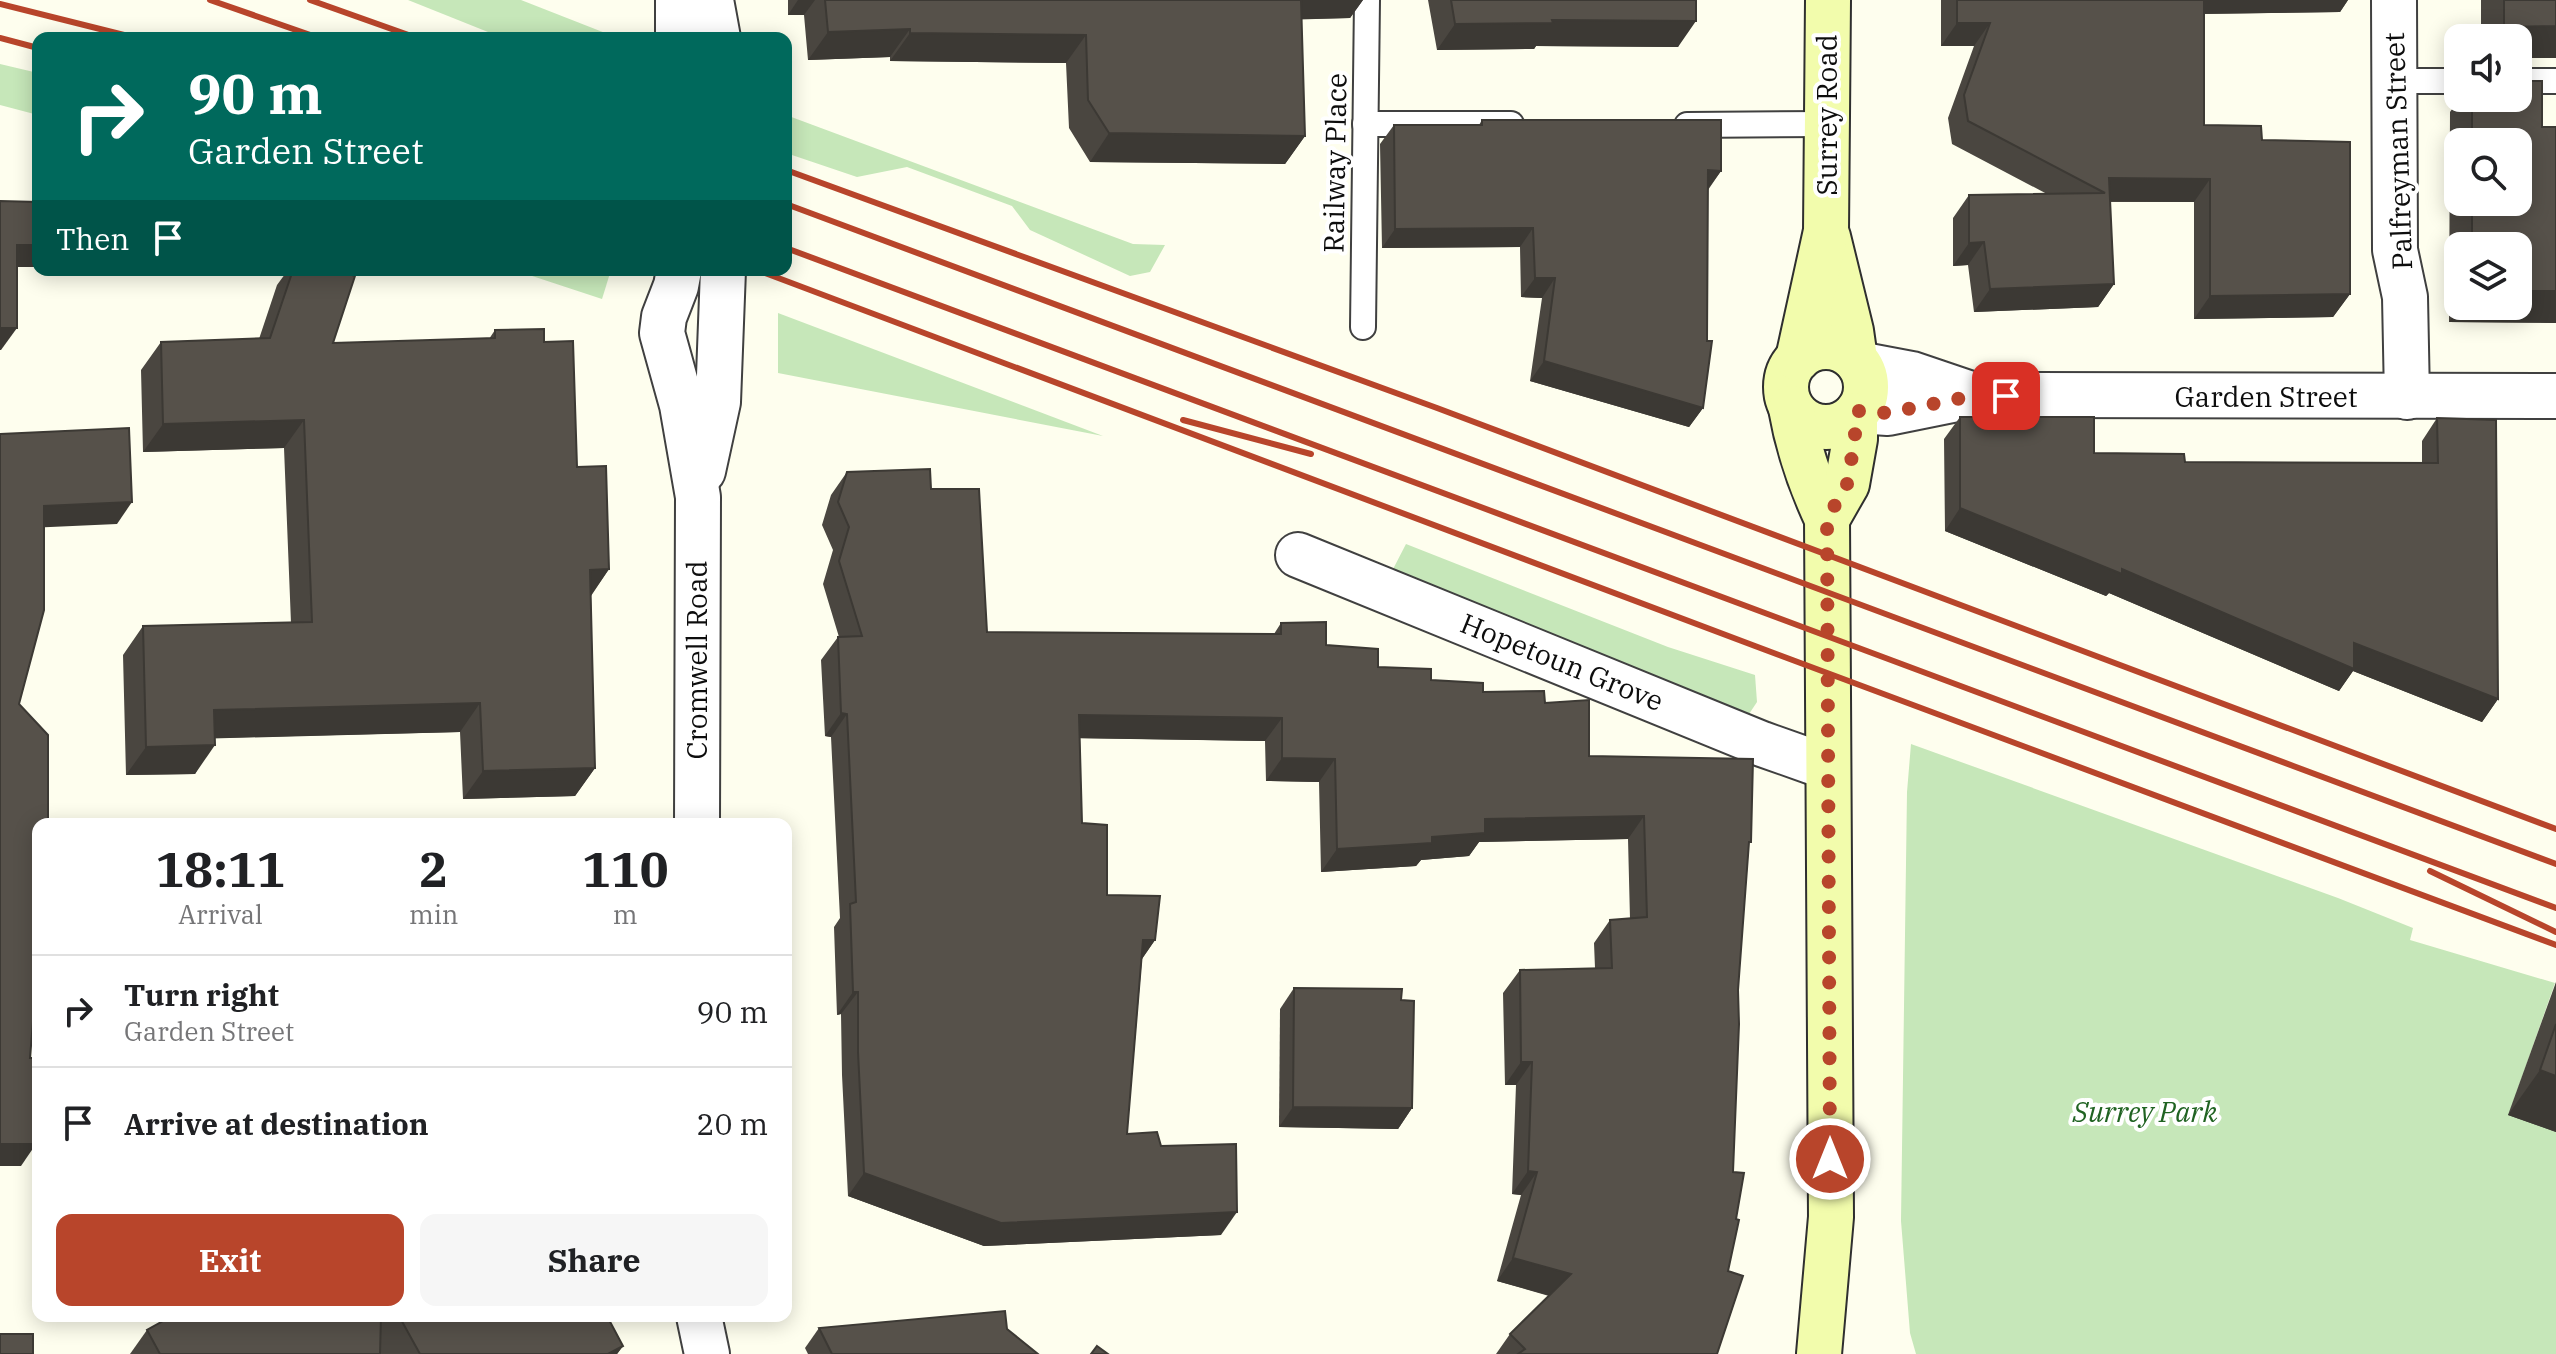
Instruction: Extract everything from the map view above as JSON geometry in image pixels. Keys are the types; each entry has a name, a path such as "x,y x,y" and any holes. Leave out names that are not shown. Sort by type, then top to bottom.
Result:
{"street":[{"path":"678,0 678,32"},
{"path":"711,0 717,32"},
{"name":"Surrey Road","path":"1798,359 1826,231 1828,0"},
{"name":"Palfreyman Street","path":"2394,0 2395,250 2405,297 2407,397"},
{"name":"Surrey Road","path":"1826,231 1857,362"},
{"name":"Cromwell Road","path":"678,276 662,333 682,405 698,497 697,818"},
{"name":"Cromwell Road","path":"698,497 718,402 723,277"},
{"path":"1791,408 1801,419 1814,426 1829,428 1844,423 1857,413 1864,401 1867,389 1865,375 1857,362 1832,347 1820,347 1798,359 1785,382 1786,395 1810,482 1827,519 1831,1217 1819,1354"},
{"name":"Garden Street","path":"1857,362 1912,374 1977,395"},
{"name":"Garden Street","path":"1857,413 1888,413 1977,395 2556,396"},
{"path":"1827,519 1847,484 1857,413"},
{"name":"Hopetoun Grove","path":"1298,555 1762,744 1827,767"},
{"path":"700,1322 707,1354"}],"lane":[{"name":"Railway Place","path":"1363,327 1367,0"},
{"path":"2395,81 2444,81"},
{"path":"2532,81 2556,81"},
{"path":"1365,124 1538,124"},
{"path":"1663,125 1828,124"}],"green space":[{"path":"408,0 521,0 603,32 488,32"},
{"path":"0,64 32,72 32,113 0,105"},
{"path":"792,117 1133,244 1165,245 1150,272 1130,276 1030,230 1012,206 907,167 857,177 792,155"},
{"path":"532,276 609,276 602,299"},
{"path":"778,313 1103,436 778,373"},
{"path":"1406,544 1668,647 1755,675 1757,702 1744,716 1391,573"},
{"name":"Surrey Park","path":"1911,744 2338,898 2413,928 2410,940 2555,983 2509,1114 2556,1132 2556,1354 1916,1354 1910,1333 1901,1221 1907,792"}],"building":[{"path":"825,0 1301,0 1305,136 1109,133 1088,100 1086,35 910,33 910,29 828,32"},
{"path":"1451,0 1696,0 1696,21 1552,20 1553,23 1455,24"},
{"path":"1957,0 2204,0 2204,125 2261,126 2262,140 2350,142 2350,294 2210,296 2210,179 2109,178 2114,284 1990,289 1984,242 1969,243 1969,195 2105,193 1968,121 1964,95 1990,23 1957,23"},
{"path":"2504,0 2556,0 2556,26 2504,24"},
{"path":"2532,81 2542,81 2542,127 2556,127 2556,291 2532,291 2532,232 2472,232 2472,216 2532,216 2532,128 2472,128 2472,112 2532,112"},
{"path":"1482,120 1721,120 1721,171 1708,170 1707,341 1712,341 1703,408 1544,361 1555,278 1535,278 1533,228 1395,229 1394,125 1482,125"},
{"path":"0,201 32,202 32,245 17,245 17,328 0,328"},
{"path":"291,276 355,276 333,343 495,338 495,330 544,329 544,342 573,341 577,467 606,466 609,569 590,570 595,768 483,771 480,703 214,710 215,745 146,747 143,626 312,622 304,420 163,424 161,342 270,338"},
{"path":"1960,417 2094,417 2094,453 2184,454 2185,462 2438,463 2437,418 2496,420 2498,699 2354,643 2354,669 2122,569 2122,574 1960,508"},
{"path":"129,428 132,502 44,506 44,610 19,704 48,735 48,818 32,818 32,1144 0,1144 0,434"},
{"path":"930,469 931,489 979,489 987,632 1281,634 1281,623 1326,622 1326,645 1378,649 1378,667 1431,669 1431,680 1483,683 1483,692 1544,691 1545,703 1589,700 1589,756 1753,759 1751,842 1738,990 1733,1172 1744,1173 1736,1219 1739,1220 1728,1271 1743,1276 1717,1354 1518,1354 1525,1349 1510,1334 1571,1274 1513,1258 1537,1172 1528,1171 1532,1062 1521,1062 1520,970 1612,968 1610,920 1647,917 1644,816 1485,819 1485,833 1432,837 1432,843 1337,849 1335,759 1282,758 1282,718 1079,715 1082,823 1107,825 1107,895 1160,896 1155,940 1143,940 1127,1134 1157,1132 1161,1146 1236,1144 1237,1212 1001,1223 864,1173 858,992 853,992 850,904 856,902 847,714 841,713 838,637 862,636 839,561 849,527 838,502 847,472"},
{"path":"1294,988 1402,989 1401,1000 1414,1001 1412,1108 1293,1107"},
{"path":"2556,1024 2556,1076 2540,1070"},
{"path":"1005,1311 1007,1329 1038,1354 832,1354 819,1328"},
{"path":"161,1322 381,1322 380,1354 160,1354 147,1330"},
{"path":"402,1322 610,1322 623,1346 608,1354 420,1354"},
{"path":"0,1334 33,1334 33,1354 0,1354"},
{"path":"1097,1346 1108,1354 1091,1354"}],"railway":[{"path":"210,0 302,32"},
{"path":"310,0 400,32"},
{"path":"0,4 112,32"},
{"path":"0,38 32,46"},
{"path":"792,172 1437,408 2556,829"},
{"path":"792,206 2556,864"},
{"path":"792,250 2556,908"},
{"path":"773,276 2556,945"},
{"path":"1183,420 1311,454"},
{"path":"2430,871 2556,932"}],"route":[{"path":"1830,1159 1827,519 1847,484 1858,411 1888,413 1977,395 2006,396"}]}
